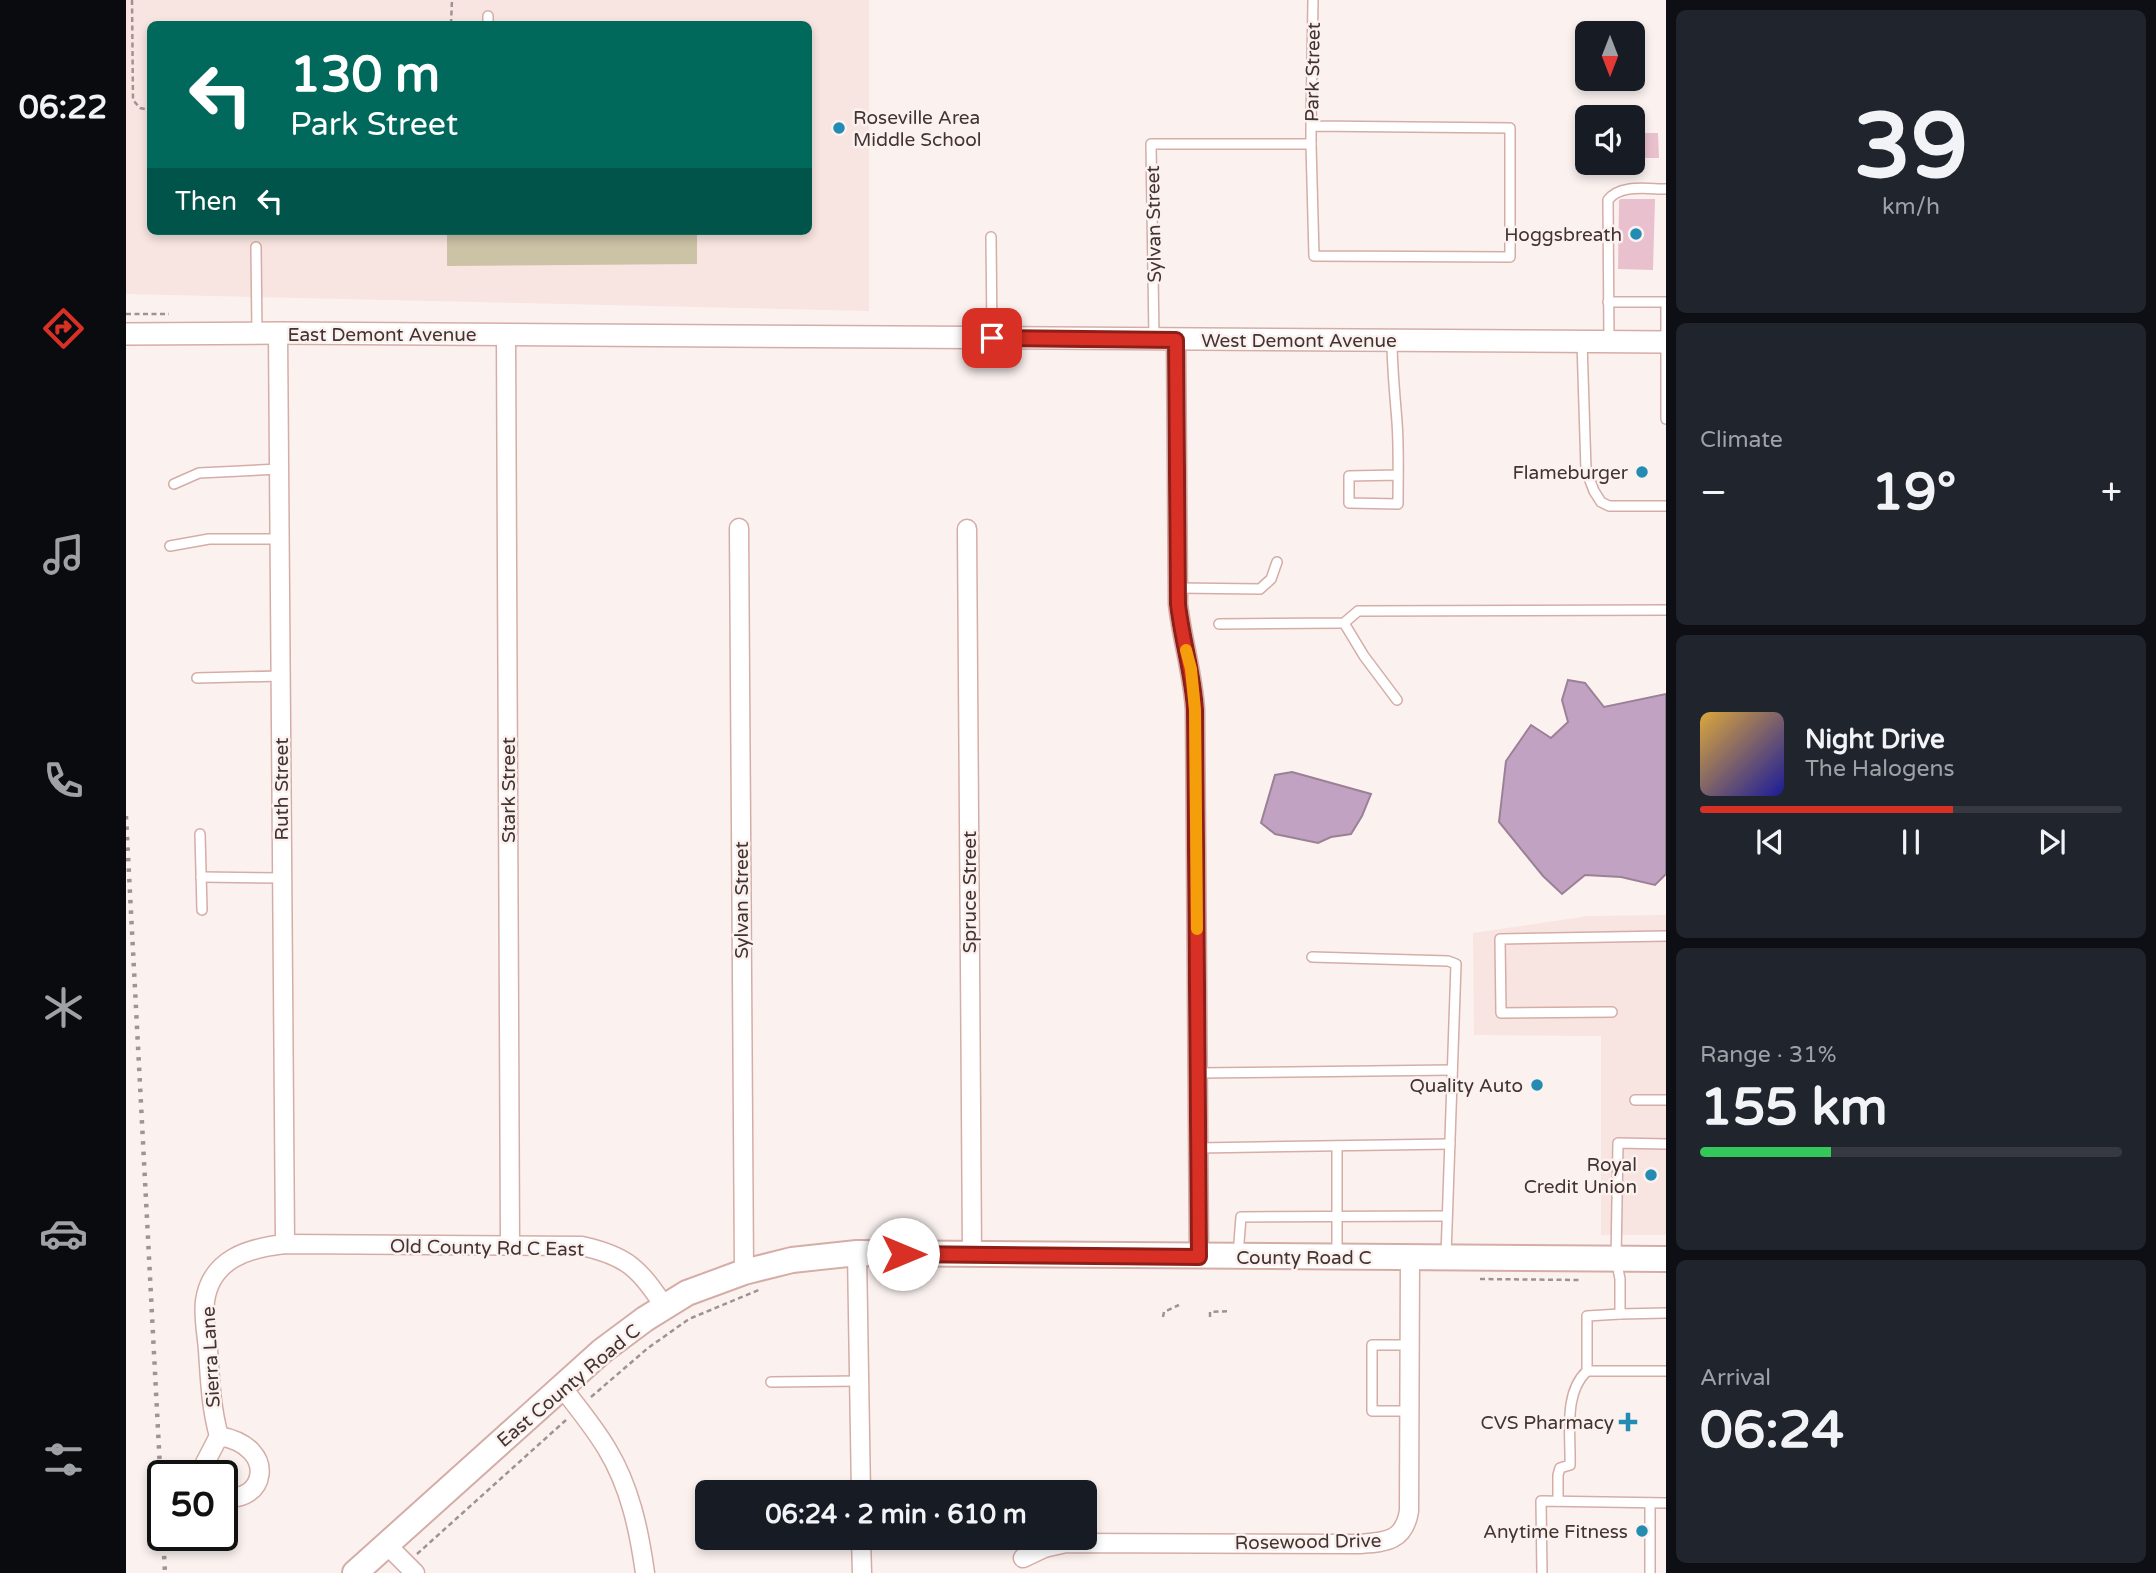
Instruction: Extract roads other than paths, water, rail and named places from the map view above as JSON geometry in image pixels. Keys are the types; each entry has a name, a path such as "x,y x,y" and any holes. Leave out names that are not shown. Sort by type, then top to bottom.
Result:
{"main road":[{"name":"East County Road C","path":"355,1573 602,1351 687,1293 744,1272 792,1260 857,1254"},
{"name":"County Road C","path":"857,1254 1666,1259"}],"street":[{"name":"Ruth Street","path":"268,333 279,469 285,1244"},
{"name":"East Demont Avenue","path":"126,334 639,335"},
{"name":"Stark Street","path":"506,335 510,1245"},
{"name":"West Demont Avenue","path":"639,335 1665,342"},
{"path":"1176,340 1178,588 1181,631 1191,669 1195,699 1199,1257"},
{"name":"Sylvan Street","path":"739,528 744,1272"},
{"name":"Spruce Street","path":"967,529 972,1254"},
{"name":"Old County Rd C East","path":"285,1244 582,1246 612,1253 636,1269 665,1307"},
{"name":"Sierra Lane","path":"219,1436 212,1412 206,1331 205,1303 209,1286 223,1266 243,1252 285,1244"},
{"path":"857,1254 861,1480"},
{"name":"Rosewood Drive","path":"1023,1558 1044,1548 1066,1543 1359,1544 1394,1538 1407,1522 1409,1511 1410,1258"},
{"path":"562,1387 607,1448 628,1491 645,1573"},
{"path":"207,1460 219,1436 233,1438 248,1446 256,1456 260,1468 258,1480 249,1492 238,1497"},
{"path":"386,1544 415,1573"},
{"path":"861,1550 862,1573"}],"lane":[{"name":"Park Street","path":"1311,126 1510,128 1510,257 1314,256 1311,144 1311,126 1313,0"},
{"name":"Sylvan Street","path":"1154,339 1152,144 1311,144"},
{"path":"1609,342 1608,200 1613,193 1620,190 1666,190"},
{"path":"991,237 992,338"},
{"path":"256,247 268,333"},
{"path":"1608,302 1666,302"},
{"path":"1666,308 1666,419"},
{"path":"1392,341 1392,371 1398,424 1398,475 1398,504 1349,503 1349,476 1398,475"},
{"path":"1581,342 1586,470 1594,491 1601,502 1609,506 1666,506"},
{"path":"174,484 200,473 279,469"},
{"path":"170,546 209,539 279,539"},
{"path":"1178,588 1255,590 1271,579 1277,562"},
{"path":"1219,624 1344,623 1358,611 1666,610"},
{"path":"1344,623 1364,656 1397,700"},
{"path":"197,678 280,676"},
{"path":"200,834 202,910"},
{"path":"201,877 281,877"},
{"path":"1612,1012 1501,1013 1500,939 1666,936"},
{"path":"1312,957 1448,961 1456,964 1446,1258"},
{"path":"1198,1073 1452,1070"},
{"path":"1635,1100 1666,1100"},
{"path":"1620,1314 1620,1279 1616,1259 1618,1143 1666,1144"},
{"path":"1199,1148 1450,1144"},
{"path":"1337,1146 1337,1258"},
{"path":"1238,1257 1241,1217 1447,1216"},
{"path":"1558,1501 1560,1468 1570,1465 1572,1399 1576,1385 1587,1371 1587,1315 1666,1313"},
{"path":"1409,1411 1372,1411 1372,1345 1410,1345"},
{"path":"1587,1371 1666,1371"},
{"path":"771,1382 859,1381"},
{"path":"1542,1573 1541,1501 1666,1503"},
{"path":"1650,1503 1650,1573"}],"railway":[{"path":"126,816 160,1460"},
{"path":"164,1551 165,1573"}],"place":[{"name":"Roseville Area Middle School","path":"839,128"},
{"name":"Hoggsbreath","path":"1636,234"},
{"name":"Flameburger","path":"1642,472"},
{"name":"Quality Auto","path":"1537,1085"},
{"name":"Royal Credit Union","path":"1651,1175"},
{"name":"CVS Pharmacy","path":"1628,1422"},
{"name":"Anytime Fitness","path":"1642,1531"}]}
